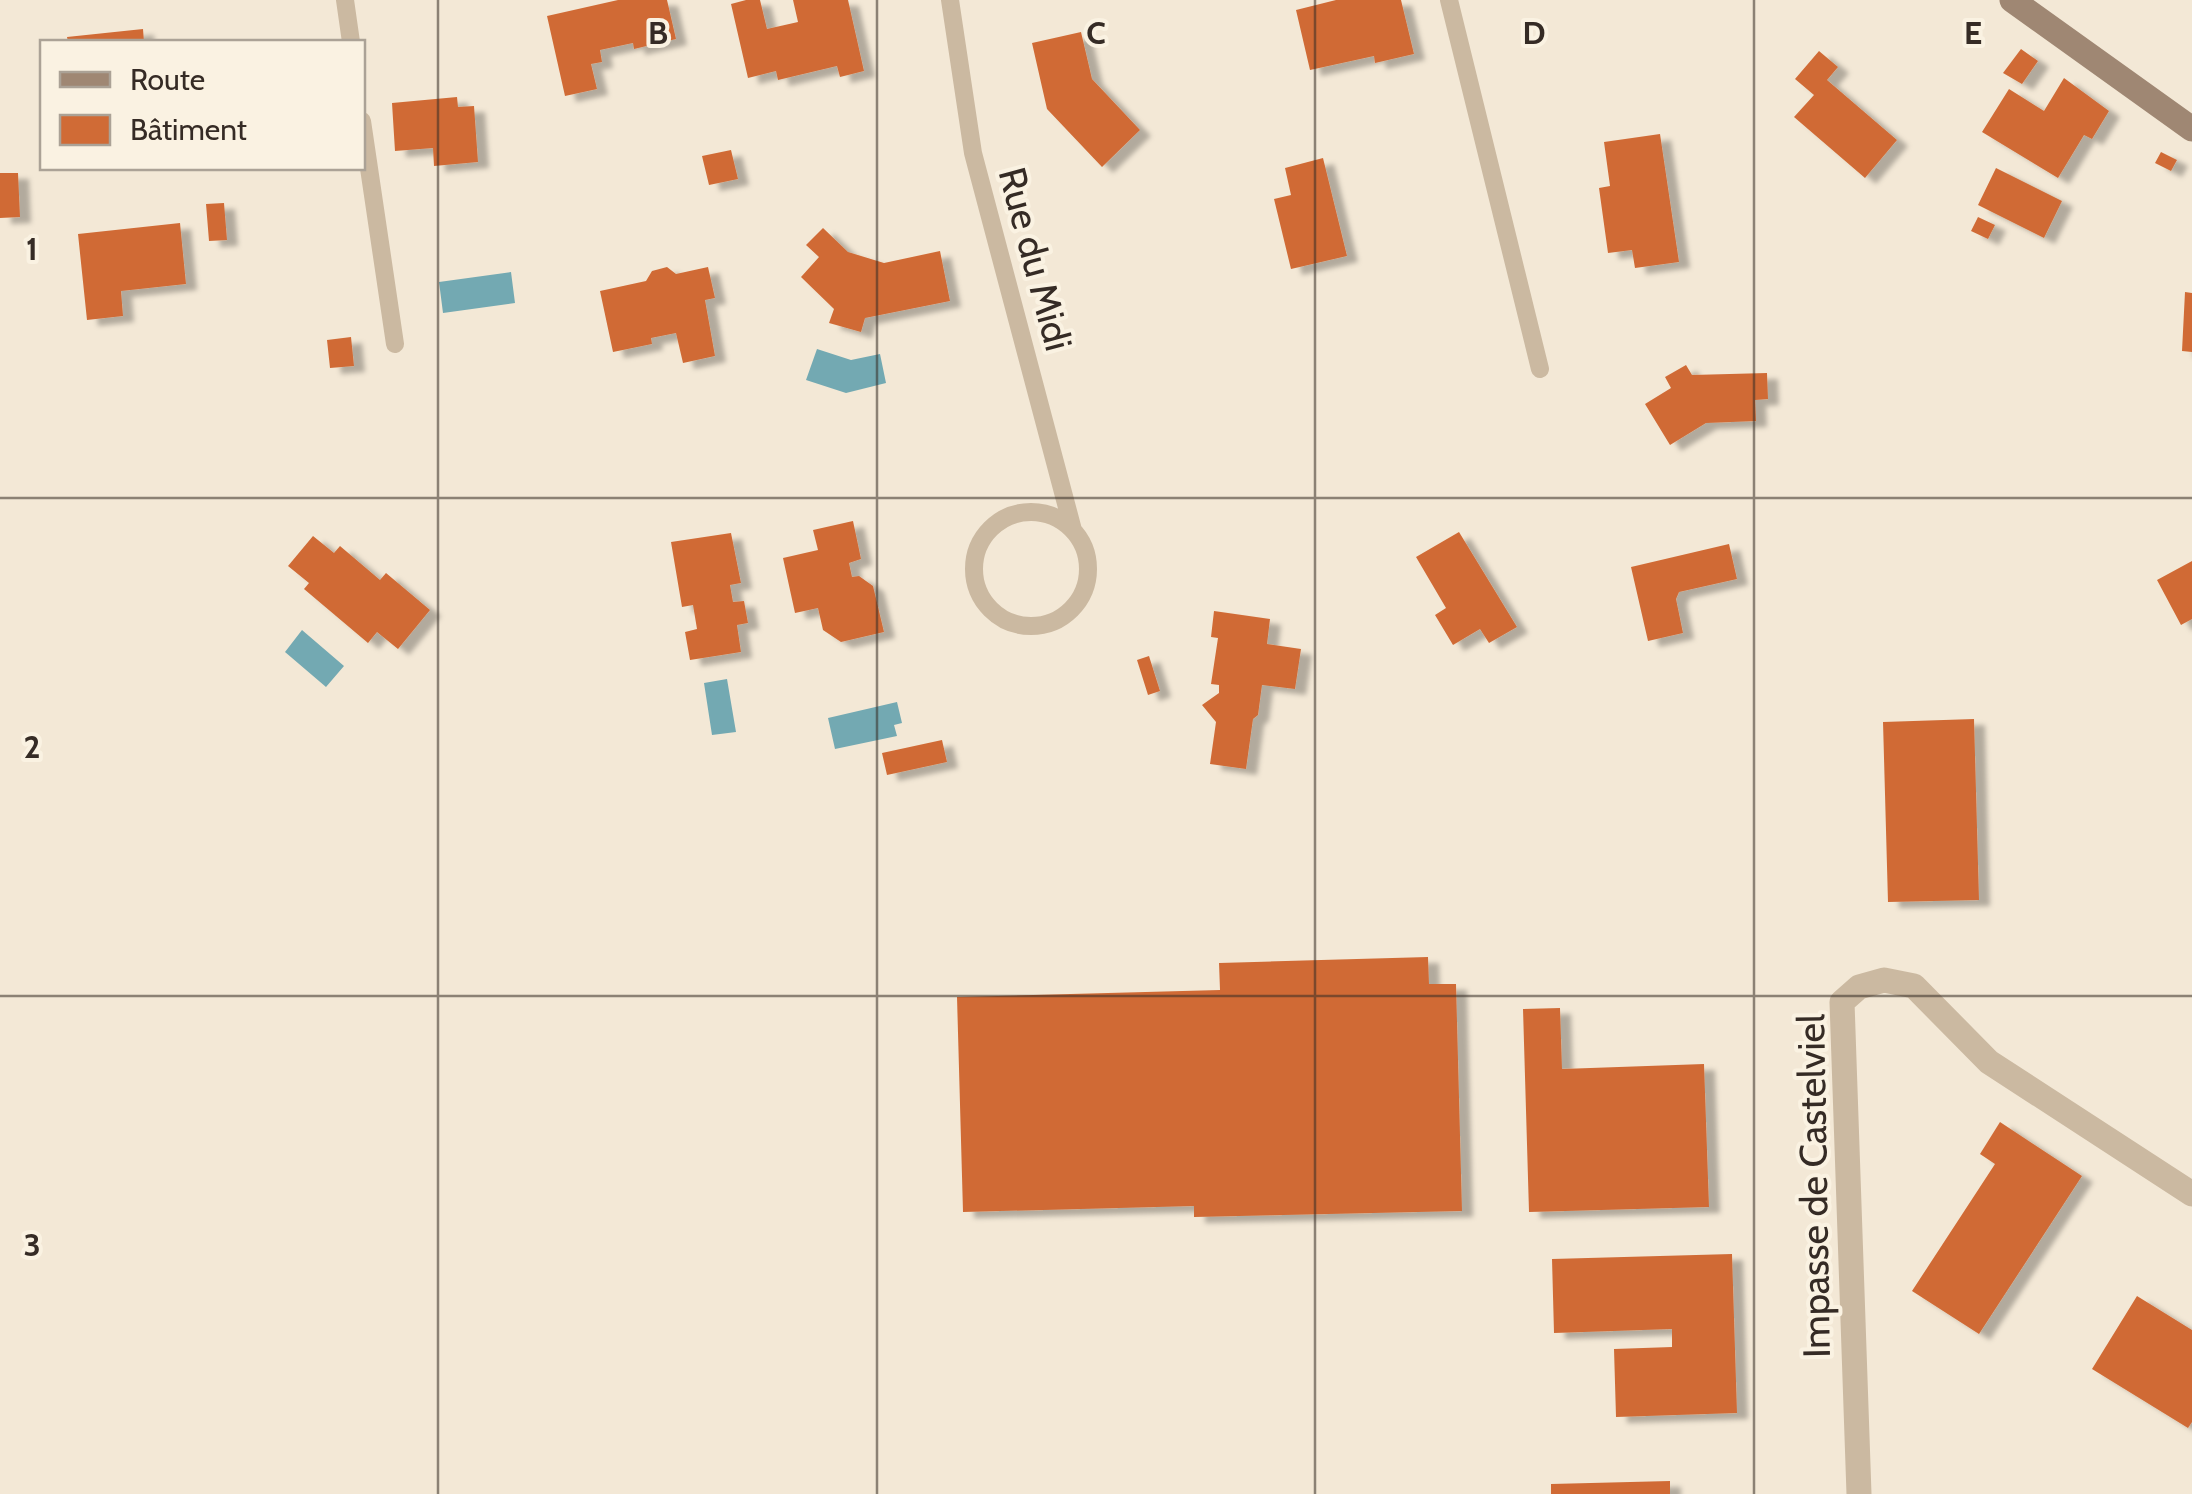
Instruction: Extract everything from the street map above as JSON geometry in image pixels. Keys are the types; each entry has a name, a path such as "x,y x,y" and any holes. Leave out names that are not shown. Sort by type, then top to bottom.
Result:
{"street":[{"path":"2012,0 2192,129"},
{"name":"Impasse de Castelviel","path":"1859,1494 1842,1002 1859,987 1884,980 1914,986 1988,1062 2192,1194"}],"lane":[{"path":"345,0 351,40"},
{"name":"Rue du Midi","path":"950,0 974,154 1073,530"},
{"path":"1450,0 1540,369"},
{"path":"365,141 395,344"},
{"path":"1025,512 1046,514 1073,530 1084,547 1088,566 1078,602 1065,616 1035,627 1015,625 997,617 979,596 973,577 980,542 993,526 1025,512"}],"water":[{"path":"511,272 515,303 443,313 439,282"},
{"path":"817,349 851,360 880,354 886,383 846,393 806,380"},
{"path":"302,630 344,666 326,687 285,652"},
{"path":"727,679 736,732 712,735 704,683"},
{"path":"897,702 902,723 894,725 897,736 835,749 828,718"}],"building":[{"path":"618,0 667,0 676,39 634,49 633,43 600,50 602,62 591,64 597,89 565,96 547,16"},
{"path":"760,0 767,29 798,22 793,0 848,0 864,71 840,77 837,66 778,80 776,71 748,78 731,4"},
{"path":"1336,0 1401,0 1414,54 1375,63 1374,56 1310,70 1296,10"},
{"path":"143,29 144,40 68,40 67,37"},
{"path":"1081,32 1092,79 1140,130 1102,167 1047,109 1032,43"},
{"path":"2021,49 2038,61 2022,84 2003,73"},
{"path":"1819,51 1838,67 1827,80 1897,140 1865,178 1794,117 1814,95 1795,79"},
{"path":"2064,78 2109,111 2092,139 2084,135 2058,178 1982,132 2009,89 2044,111"},
{"path":"457,97 458,107 474,106 478,162 434,166 433,148 395,151 392,103"},
{"path":"1660,134 1679,262 1635,268 1632,250 1608,253 1599,188 1610,186 1604,142"},
{"path":"731,150 738,179 709,185 702,156"},
{"path":"2161,152 2177,160 2171,171 2155,163"},
{"path":"1323,158 1347,256 1291,269 1274,199 1291,195 1285,168"},
{"path":"1996,168 2062,201 2044,238 1978,205"},
{"path":"0,173 18,173 20,217 0,218"},
{"path":"224,203 227,240 209,241 206,204"},
{"path":"1978,217 1995,225 1988,239 1971,231"},
{"path":"180,223 186,284 121,291 123,316 87,320 78,234"},
{"path":"823,228 848,252 884,263 940,251 950,301 865,318 861,332 829,323 834,309 801,277 819,257 806,245"},
{"path":"667,267 676,274 708,267 715,298 705,300 715,356 683,363 676,333 651,338 652,344 613,352 600,291 646,281 652,271"},
{"path":"2185,292 2192,293 2192,352 2182,351"},
{"path":"351,337 354,366 330,368 327,340"},
{"path":"1686,365 1692,375 1767,373 1768,399 1755,400 1756,421 1706,423 1670,445 1645,404 1671,388 1665,377"},
{"path":"853,521 861,559 849,563 852,577 859,576 873,586 884,632 841,642 823,630 818,608 795,613 783,558 818,550 813,530"},
{"path":"1459,532 1517,627 1489,643 1480,629 1453,645 1435,615 1446,608 1416,557"},
{"path":"731,533 741,583 730,585 733,602 744,601 748,623 737,625 741,652 690,660 685,632 697,629 693,605 682,607 671,542"},
{"path":"313,536 334,553 340,546 380,580 386,573 430,610 398,649 377,632 368,643 304,589 309,583 288,566"},
{"path":"1729,544 1737,579 1679,592 1676,599 1683,633 1648,641 1631,567"},
{"path":"2192,561 2192,619 2181,625 2157,580"},
{"path":"1214,611 1270,619 1267,644 1301,649 1295,689 1262,685 1246,769 1210,764 1216,722 1202,705 1219,693 1219,685 1211,684 1218,638 1211,637"},
{"path":"1149,656 1160,691 1148,695 1137,660"},
{"path":"1974,719 1979,900 1888,902 1883,722"},
{"path":"942,740 947,762 887,775 882,753"},
{"path":"1428,957 1429,984 1456,984 1462,1211 1194,1217 1194,1206 963,1212 957,997 1220,990 1219,963"},
{"path":"1560,1008 1562,1069 1704,1064 1709,1207 1529,1212 1523,1009"},
{"path":"2000,1122 2082,1176 1979,1334 1912,1291 1995,1164 1980,1154"},
{"path":"1732,1254 1737,1413 1616,1417 1614,1349 1672,1347 1672,1329 1554,1333 1552,1259"},
{"path":"2137,1296 2192,1330 2192,1422 2188,1428 2092,1369"},
{"path":"1670,1481 1670,1494 1551,1494 1551,1484"}]}
